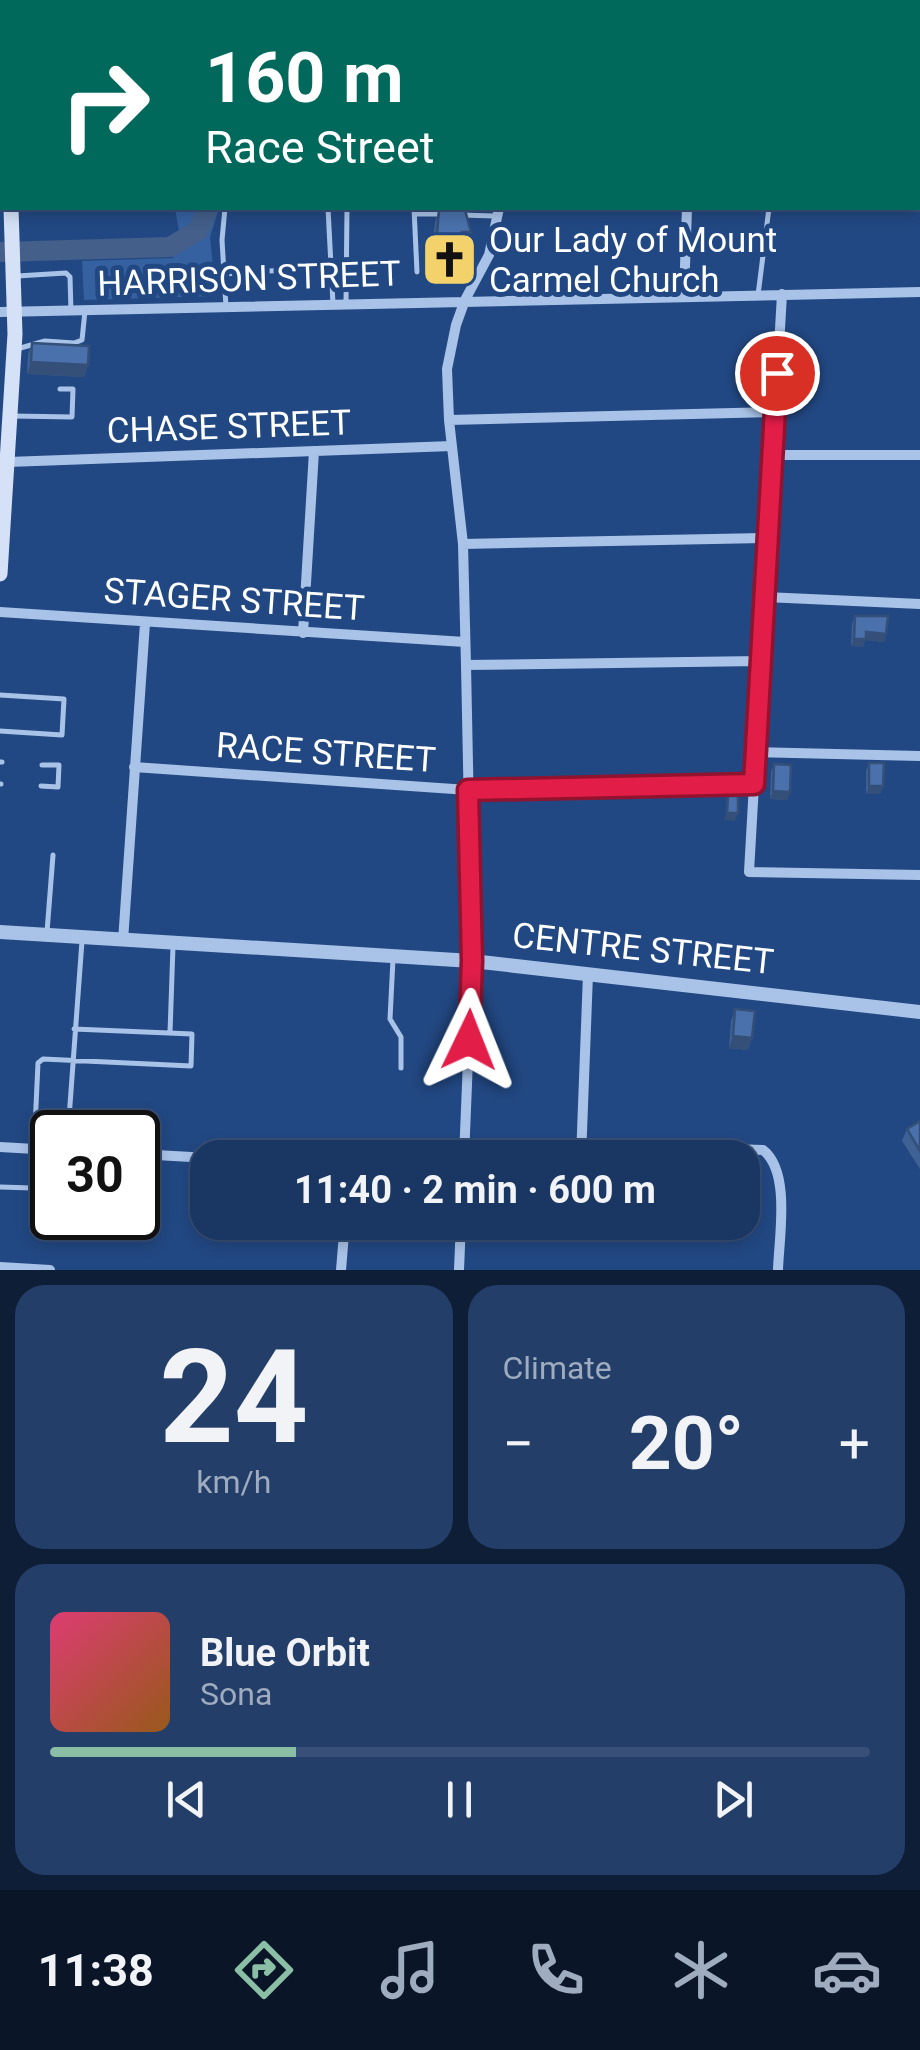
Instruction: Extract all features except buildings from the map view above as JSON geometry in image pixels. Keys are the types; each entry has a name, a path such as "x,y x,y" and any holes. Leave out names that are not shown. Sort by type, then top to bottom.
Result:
{"main road":[{"path":"0,574 14,349 8,312 14,272 8,230"}],"street":[{"path":"684,296 687,210"},
{"path":"465,1140 472,961 466,665 463,544 447,369 465,300 489,255 499,212"},
{"name":"HARRISON STREET","path":"8,312 920,292"},
{"path":"782,294 750,872 920,875"},
{"path":"449,420 774,412"},
{"name":"CHASE STREET","path":"8,462 452,446"},
{"path":"303,632 314,451"},
{"path":"772,456 920,455"},
{"path":"463,544 768,538"},
{"path":"765,597 920,604"},
{"name":"STAGER STREET","path":"0,612 465,642"},
{"path":"122,941 145,623"},
{"path":"466,665 760,661"},
{"path":"756,752 920,756"},
{"name":"RACE STREET","path":"134,767 468,790 754,784"},
{"name":"CENTRE STREET","path":"0,932 472,961 920,1012"},
{"path":"581,1140 588,974"},
{"path":"0,1147 30,1148"},
{"path":"760,1150 772,1157 779,1175 778,1270"},
{"path":"160,1155 190,1157"},
{"path":"341,1270 344,1240"},
{"path":"459,1270 460,1240"},
{"path":"0,1267 50,1270"}],"lane":[{"path":"226,210 222,240 226,307"},
{"path":"328,210 331,268 340,304"},
{"path":"340,304 347,210"},
{"path":"758,295 769,210"},
{"path":"417,272 415,211 499,212"},
{"path":"224,274 331,268"},
{"path":"14,272 66,273 70,277 71,311"},
{"path":"14,349 45,340 82,340 85,311"},
{"path":"10,416 72,417 73,389 60,389"},
{"path":"0,695 64,699 62,735 0,731"},
{"path":"41,786 58,786 59,776 59,765 42,764"},
{"path":"46,935 53,855"},
{"path":"69,1110 82,938"},
{"path":"170,1033 173,944"},
{"path":"393,956 390,1020 402,1037 400,1068"},
{"path":"40,1110 38,1063 43,1059 191,1066 192,1034 74,1029"},
{"path":"0,1186 30,1188"}],"shaded area":[{"path":"175,210 218,210 210,237 216,296 84,300 82,261 173,258 179,231"}],"waterway":[{"path":"0,252 170,247 199,230 207,210"}],"place":[{"name":"Our Lady of Mount Carmel Church","path":"450,260"}],"route":[{"path":"469,1040 472,961 468,790 754,784 777,373"}]}
